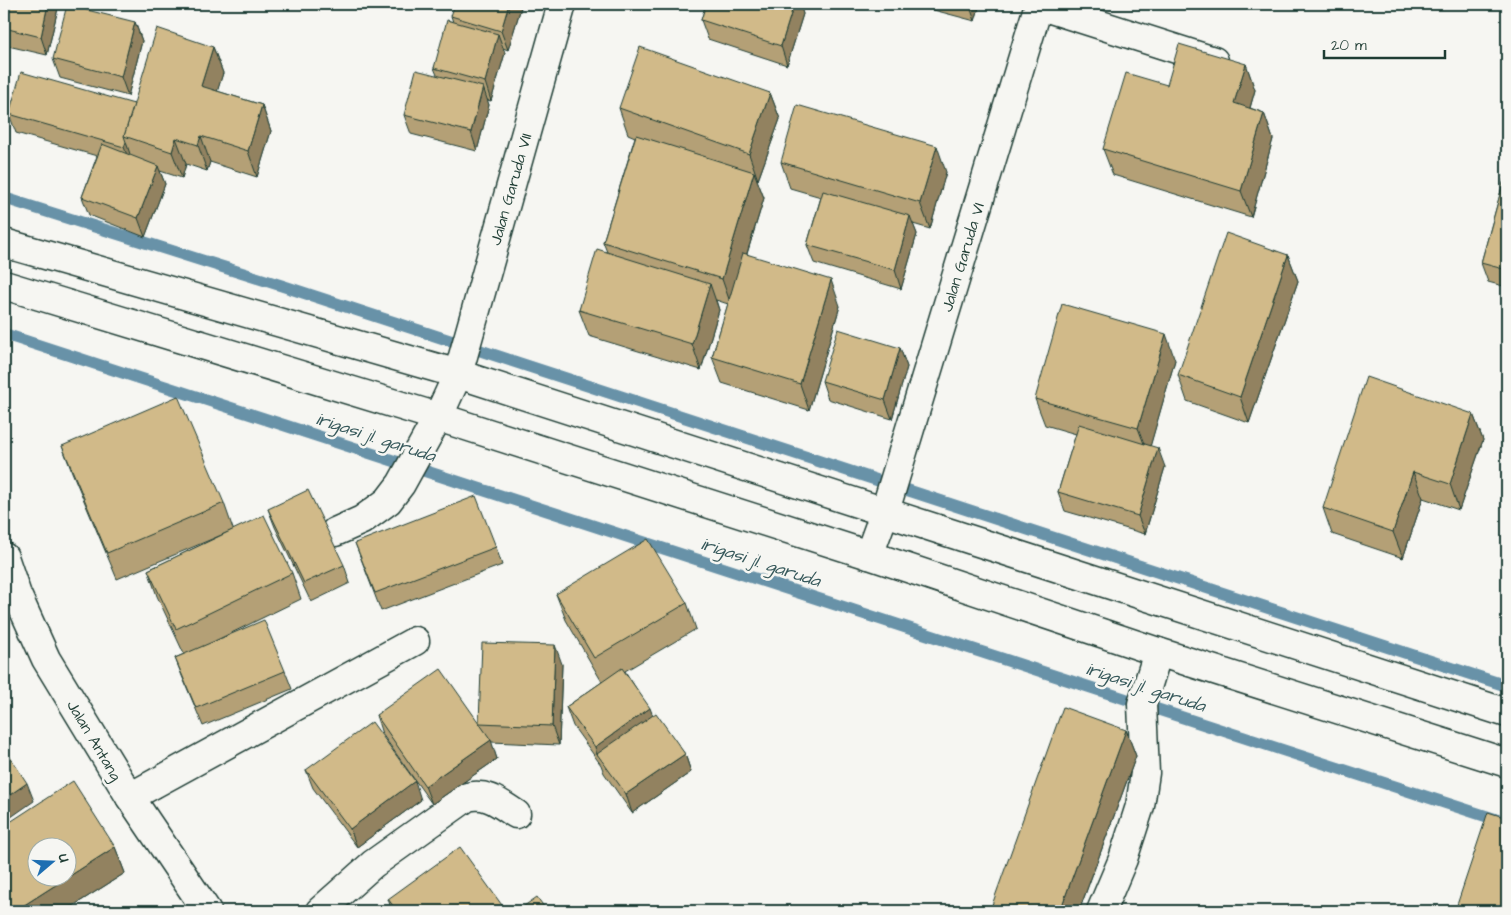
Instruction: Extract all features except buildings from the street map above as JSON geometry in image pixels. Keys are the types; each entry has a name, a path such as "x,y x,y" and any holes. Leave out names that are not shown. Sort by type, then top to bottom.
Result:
{"main road":[{"name":"Jalan Garuda VII","path":"335,532 362,520 388,501 405,476 438,417 458,374 562,4"},
{"path":"1039,4 1222,64"},
{"name":"Jalan Garuda VI","path":"868,555 885,511 1039,4"},
{"path":"4,244 458,374 1507,713"},
{"path":"4,285 438,417 868,555 1158,652 1507,763"},
{"name":"Jalan Antang","path":"4,557 17,595 46,659 130,797 207,911"},
{"path":"130,797 415,641"},
{"path":"1101,911 1123,859 1140,806 1145,774 1142,714 1158,652"},
{"path":"320,911 372,864 467,797 488,796 516,814"}],"waterway":[{"path":"4,198 283,286 1507,686"},
{"name":"irigasi jl. garuda","path":"4,334 1507,823"}]}
